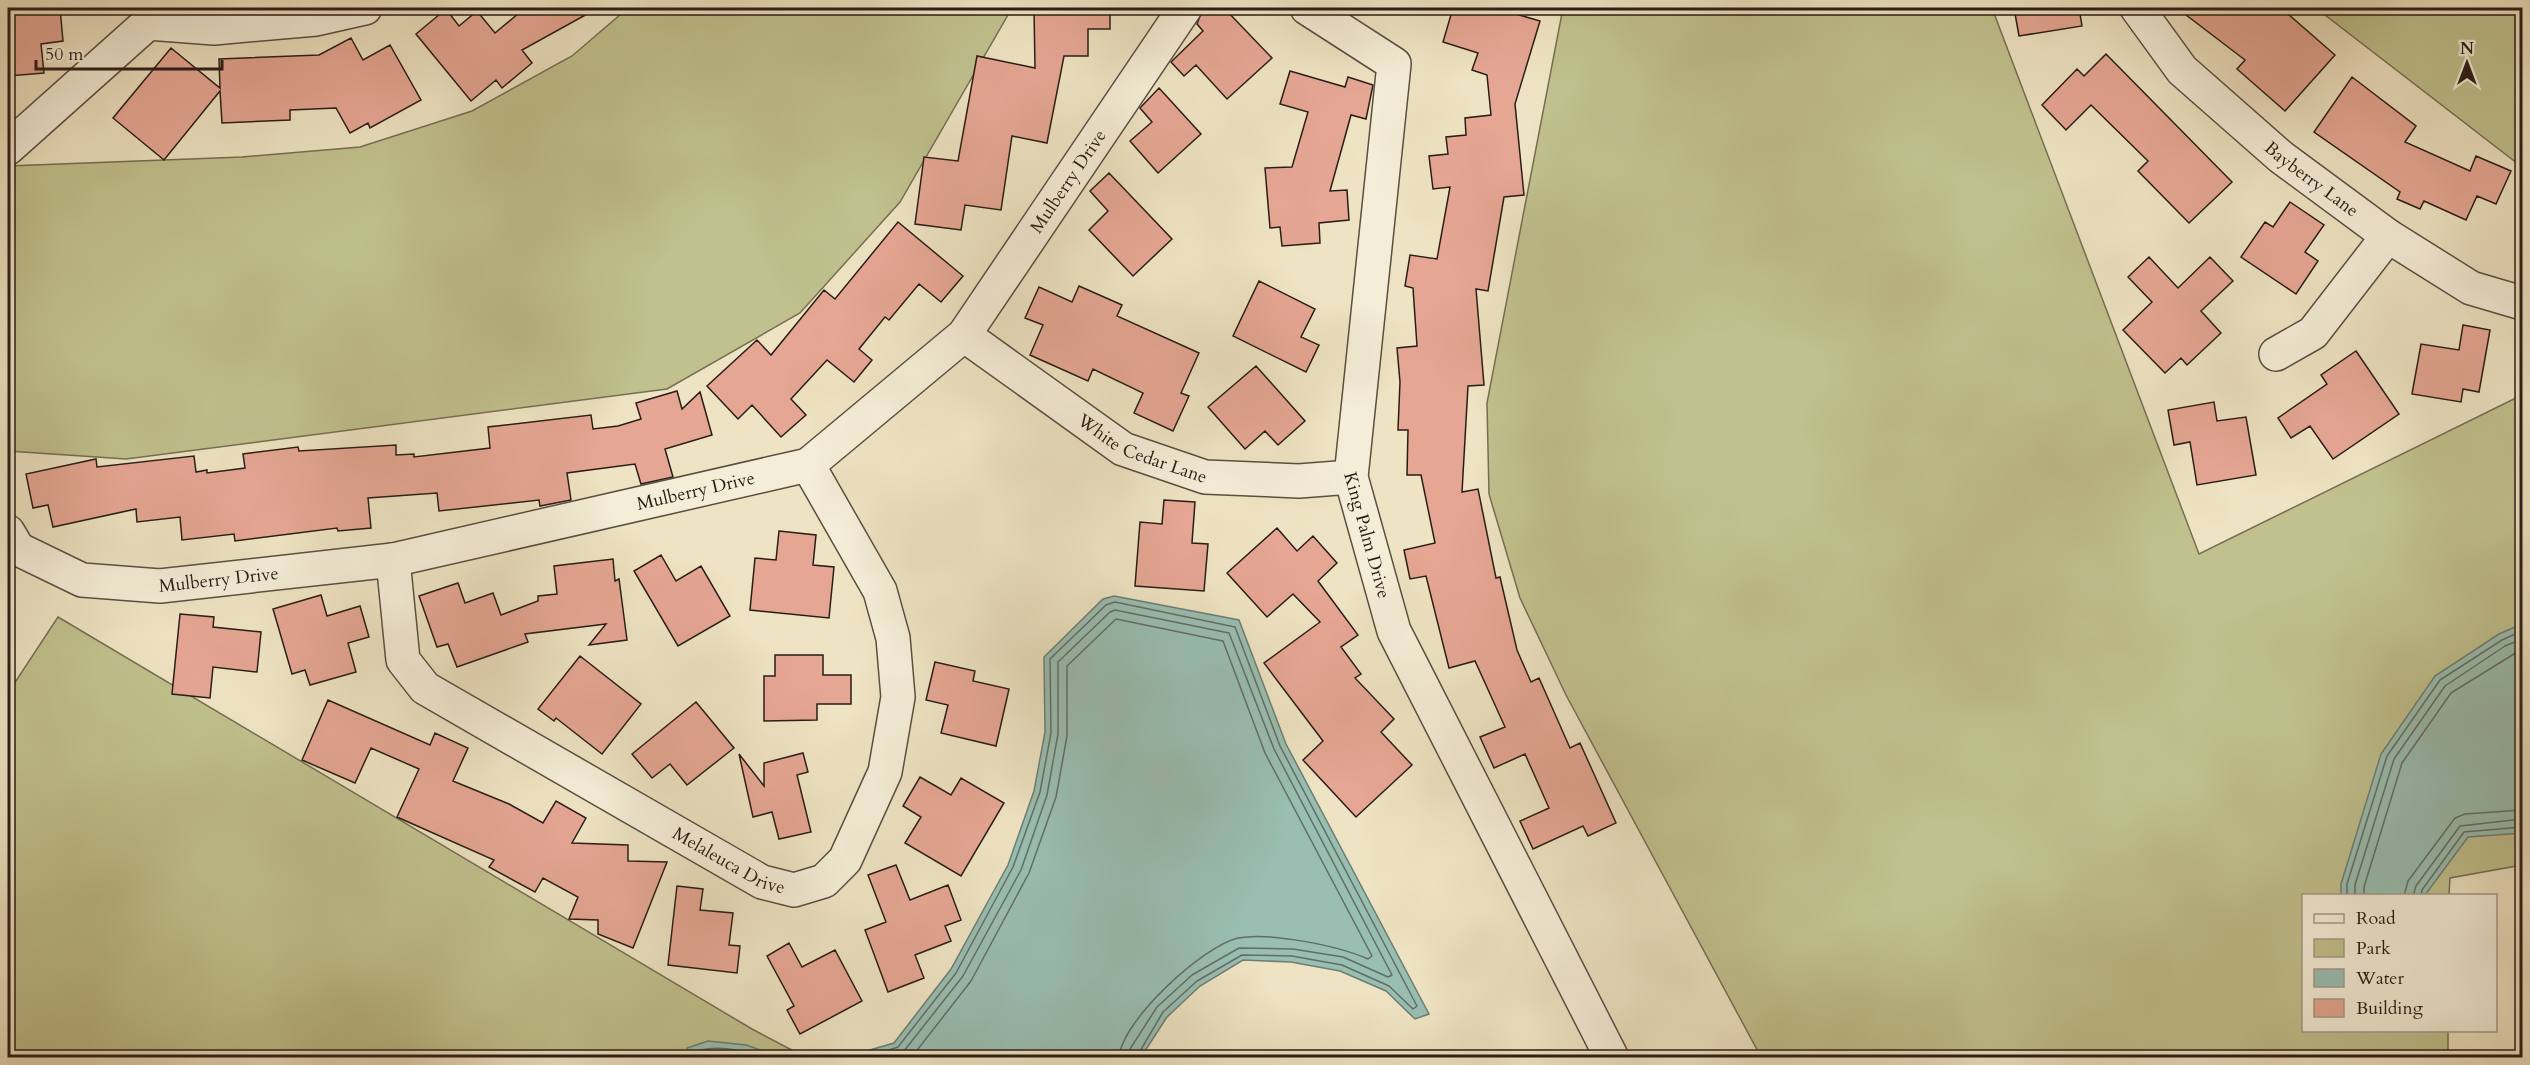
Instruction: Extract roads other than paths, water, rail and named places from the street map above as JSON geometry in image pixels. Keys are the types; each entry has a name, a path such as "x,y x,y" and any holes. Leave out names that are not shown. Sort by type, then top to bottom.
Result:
{"street":[{"path":"8,148 76,90 147,15 214,28 316,19 365,8"},
{"name":"Mulberry Drive","path":"8,532 18,549 82,580 160,586 393,560 808,465 964,334 1185,8"},
{"name":"King Palm Drive","path":"1307,8 1394,64 1351,477 1394,631 1611,1058"},
{"name":"Bayberry Lane","path":"2137,8 2182,70 2281,157 2388,236 2471,288 2523,303"},
{"path":"2276,354 2313,333 2388,236"},
{"name":"White Cedar Lane","path":"964,334 1123,450 1205,477 1299,481 1351,477"},
{"name":"Melaleuca Drive","path":"393,560 403,660 424,688 762,882 794,890 824,881 845,860 885,772 898,697 892,638 880,591 808,465"}],"water":[{"path":"1114,596 1239,620 1286,744 1429,1014 1415,1019 1386,991 1340,971 1291,962 1243,960 1200,986 1167,1017 1141,1057 686,1057 687,1048 708,1041 746,1045 775,1055 817,1052 849,1056 894,1043 951,969 1008,865 1034,791 1045,732 1044,657 1103,599"},
{"path":"2522,624 2522,833 2468,837 2426,894 2341,894 2341,884 2381,754 2435,676 2499,634"}]}
